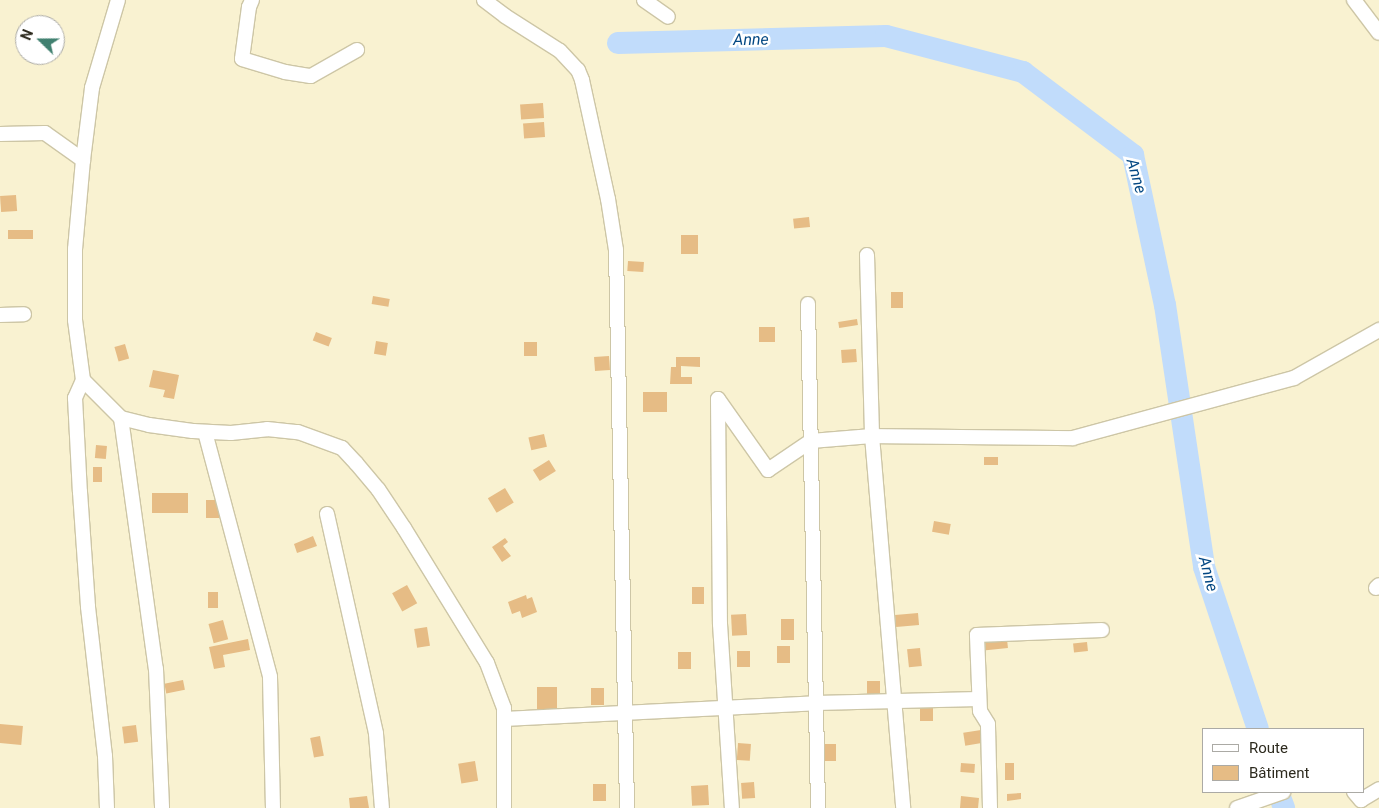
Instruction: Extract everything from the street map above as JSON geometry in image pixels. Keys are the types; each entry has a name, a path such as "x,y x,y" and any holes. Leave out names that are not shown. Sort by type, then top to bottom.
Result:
{"street":[{"path":"107,808 105,756 88,607 79,483 75,398 82,380 75,311 75,248 92,88 118,0"},
{"path":"252,0 249,7 242,59 285,72 311,76 357,50"},
{"path":"484,0 505,16 560,51 578,70 582,80 608,199 616,250 627,808"},
{"path":"644,0 668,17"},
{"path":"1354,0 1379,33"},
{"path":"0,134 45,133 83,160"},
{"path":"867,255 872,436 903,808"},
{"path":"808,304 818,808"},
{"path":"0,315 24,314"},
{"path":"732,808 720,624 718,399 768,470 811,441 872,436 1073,438 1294,378 1379,330"},
{"path":"82,380 121,418 149,425 204,432 231,433 267,429 298,432 342,448 378,489 487,663 504,708 504,808"},
{"path":"121,418 156,669 162,808"},
{"path":"204,432 270,678 273,808"},
{"path":"327,514 376,734 382,808"},
{"path":"990,808 988,724 980,711 977,635 1102,630"},
{"path":"504,719 816,703 979,699"},
{"path":"1355,793 1361,800 1379,789"},
{"path":"1237,808 1280,793"}],"building":[{"path":"543,103 544,118 521,120 520,105"},
{"path":"544,122 545,137 524,138 523,123"},
{"path":"16,195 17,211 1,212 0,196"},
{"path":"809,217 810,227 794,229 793,219"},
{"path":"8,230 33,230 33,239 8,239"},
{"path":"681,235 698,235 698,254 681,254"},
{"path":"628,261 644,262 643,272 627,271"},
{"path":"891,292 903,292 903,308 891,308"},
{"path":"373,296 390,299 388,307 372,304"},
{"path":"857,319 858,325 839,328 838,322"},
{"path":"759,327 775,327 775,342 759,342"},
{"path":"316,332 332,338 329,346 313,340"},
{"path":"376,341 388,343 386,356 374,354"},
{"path":"524,342 537,342 537,356 524,356"},
{"path":"125,344 129,358 119,361 114,347"},
{"path":"856,349 857,362 842,363 841,350"},
{"path":"609,356 610,370 595,371 594,357"},
{"path":"676,357 700,357 700,367 681,366 681,377 692,377 692,384 670,384 671,367 676,367"},
{"path":"153,370 179,375 174,399 163,397 165,390 149,387"},
{"path":"643,392 667,392 667,412 643,412"},
{"path":"544,434 547,447 531,450 528,438"},
{"path":"96,445 107,446 106,459 95,458"},
{"path":"984,457 998,457 998,465 984,465"},
{"path":"549,460 556,471 540,481 533,470"},
{"path":"93,467 102,467 102,482 93,482"},
{"path":"505,488 514,503 497,513 488,498"},
{"path":"152,493 188,493 188,513 152,513"},
{"path":"206,500 219,500 219,518 206,518"},
{"path":"934,521 951,524 949,535 932,532"},
{"path":"313,536 317,546 297,553 294,544"},
{"path":"505,538 508,542 503,546 511,556 502,562 492,547"},
{"path":"407,585 417,603 402,612 392,593"},
{"path":"692,587 704,587 704,604 692,604"},
{"path":"208,592 218,592 218,608 208,608"},
{"path":"526,595 527,599 532,597 537,612 522,618 520,611 512,614 508,602"},
{"path":"918,613 919,625 896,627 895,615"},
{"path":"746,614 747,635 732,636 731,615"},
{"path":"781,619 794,619 794,640 781,640"},
{"path":"223,620 228,639 214,643 209,624"},
{"path":"427,627 430,646 417,648 414,629"},
{"path":"248,639 250,650 223,655 225,667 214,669 209,647"},
{"path":"1007,639 1008,648 986,650 985,641"},
{"path":"1087,642 1088,651 1074,652 1073,643"},
{"path":"777,646 790,646 790,663 777,663"},
{"path":"920,648 922,666 909,667 907,649"},
{"path":"737,651 750,651 750,667 737,667"},
{"path":"678,652 691,652 691,669 678,669"},
{"path":"183,680 185,690 166,693 164,684"},
{"path":"867,681 880,681 880,698 867,698"},
{"path":"537,687 557,687 557,709 537,709"},
{"path":"591,688 604,688 604,705 591,705"},
{"path":"920,705 933,705 933,721 920,721"},
{"path":"0,724 23,726 21,745 0,743"},
{"path":"136,725 138,742 124,744 122,727"},
{"path":"981,730 983,743 965,746 963,733"},
{"path":"320,736 324,756 314,758 310,738"},
{"path":"738,743 751,744 750,761 737,760"},
{"path":"825,744 836,744 836,761 825,761"},
{"path":"475,761 478,781 461,783 458,764"},
{"path":"961,763 975,764 974,773 960,772"},
{"path":"1005,763 1014,763 1014,780 1005,780"},
{"path":"754,782 755,798 742,799 741,783"},
{"path":"593,784 606,784 606,801 593,801"},
{"path":"708,785 709,805 692,806 691,786"},
{"path":"1021,793 1021,799 1007,801 1007,794"},
{"path":"367,796 369,808 350,808 349,798"},
{"path":"961,796 979,798 978,808 960,808"}],"waterway":[{"name":"Anne","path":"618,43 886,36 1023,72 1133,155 1165,305 1204,567 1258,728"},
{"name":"Anne","path":"1278,793 1284,808"}]}
